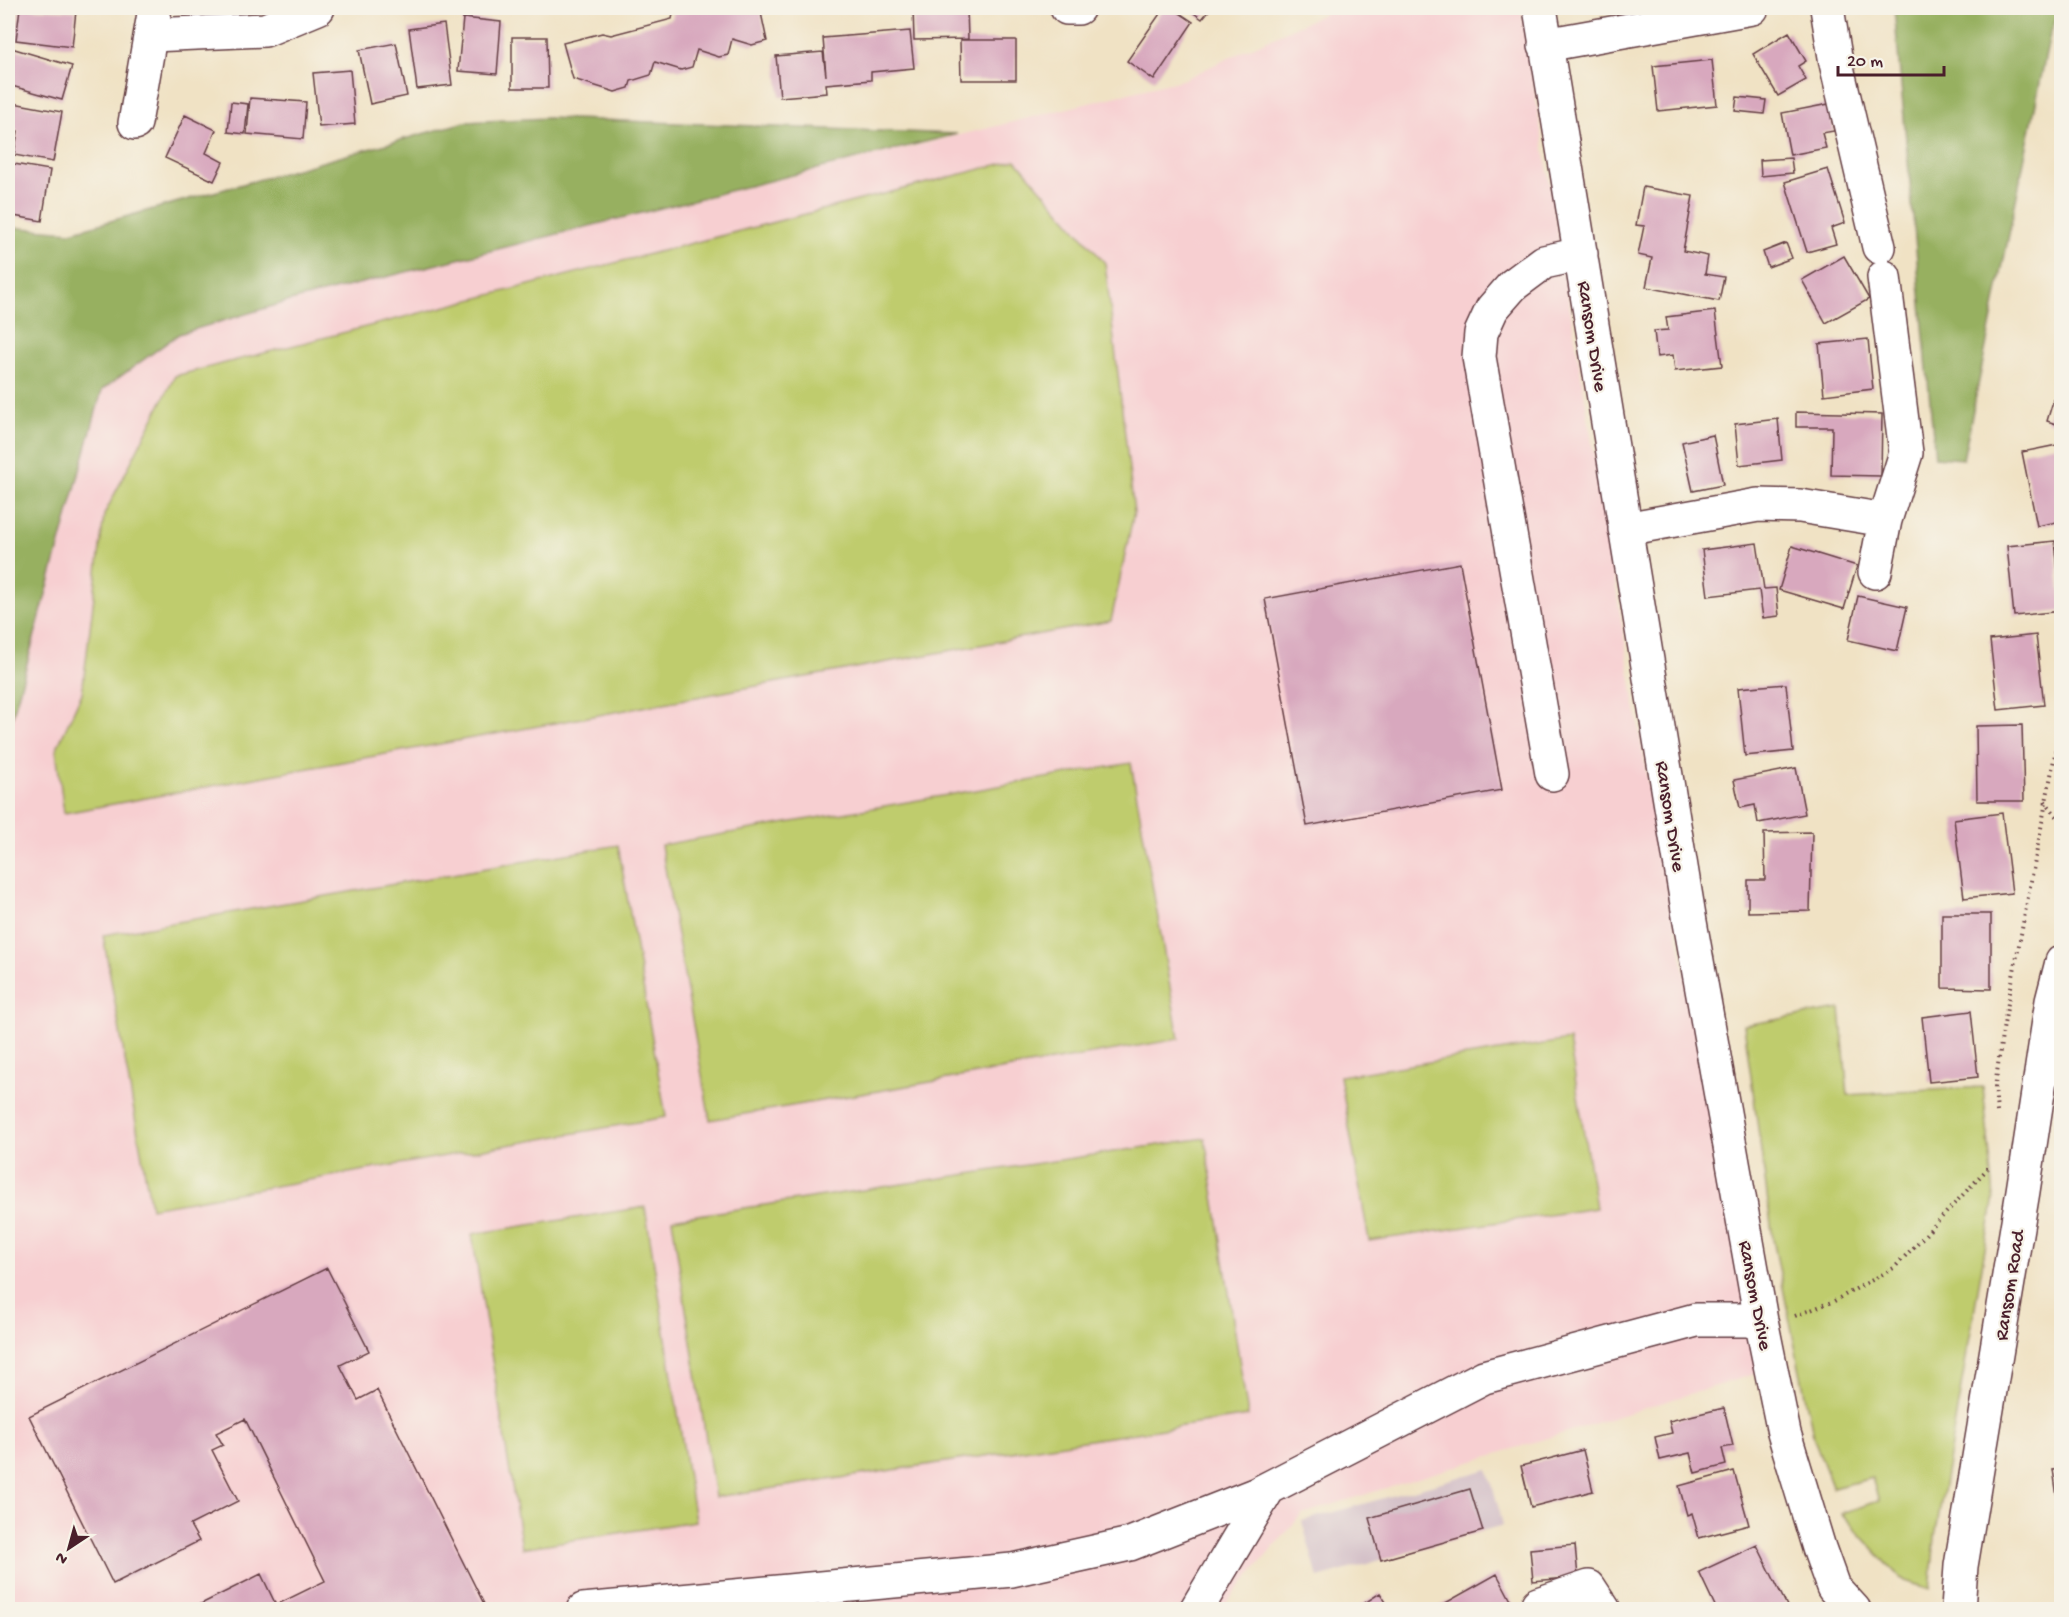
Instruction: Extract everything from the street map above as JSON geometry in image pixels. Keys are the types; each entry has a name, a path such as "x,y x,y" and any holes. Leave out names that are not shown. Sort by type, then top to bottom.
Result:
{"street":[{"path":"135,123 153,21 266,30 318,8"},
{"path":"1067,8 1078,8"},
{"name":"Ransom Drive","path":"1540,8 1689,922 1761,1320 1784,1433 1819,1548 1833,1587 1854,1610"},
{"path":"1545,45 1752,8"},
{"path":"1827,8 1836,63 1881,262 1906,453 1885,520 1875,572"},
{"path":"1552,774 1479,357 1481,333 1492,309 1513,285 1544,262 1581,254"},
{"path":"1625,529 1758,505 1800,506 1885,520"},
{"name":"Ransom Road","path":"1958,1610 1961,1566 2024,1191 2052,1001 2061,962"},
{"path":"583,1610 1012,1570 1130,1544 1268,1489 1484,1377 1696,1320 1761,1320"},
{"path":"1196,1610 1268,1489"},
{"path":"1538,1604 1589,1587 1604,1610"}],"path":[{"path":"1998,1116 1995,1088 2002,1035 2061,717"},
{"path":"2045,801 2061,823"},
{"path":"1761,1320 1787,1319 1806,1312 1834,1301 1894,1268 1980,1176"}],"shaded area":[{"path":"1336,8 1521,8 1647,778 1761,1372 1302,1514 1221,1609 8,1610 8,733 102,390 179,334 290,301 1182,80"},
{"path":"1488,1469 1503,1525 1318,1578 1302,1521"}],"green space":[{"path":"1894,8 2061,8 2050,34 1963,459 1935,457"},
{"path":"548,118 957,134 290,301 179,334 102,390 8,733 8,227 71,232 465,122"},
{"path":"1016,160 1105,263 1134,512 1111,621 64,813 56,750 82,693 104,515 175,376"},
{"path":"1131,763 1179,1039 710,1120 661,845"},
{"path":"618,845 666,1117 151,1208 103,935"},
{"path":"1840,1009 1848,1095 1983,1087 1994,1197 1935,1537 1930,1589 1902,1580 1841,1513 1879,1501 1872,1478 1833,1488 1814,1439 1773,1239 1744,1025"},
{"path":"1569,1040 1596,1208 1369,1241 1340,1076"},
{"path":"1205,1138 1248,1416 715,1497 672,1219"},
{"path":"645,1207 695,1521 522,1548 472,1234"}],"building":[{"path":"20,8 76,11 72,47 16,40"},
{"path":"702,8 760,8 767,41 752,45 732,39 728,55 719,57 697,50 692,67 681,70 655,62 651,75 631,81 629,88 615,92 573,79 563,43 602,33 611,35 672,19 674,10 684,12"},
{"path":"913,8 967,8 968,39 914,40"},
{"path":"1164,8 1172,8 1193,22 1154,80 1127,61"},
{"path":"1187,8 1211,8 1202,19"},
{"path":"463,18 501,22 497,74 458,71"},
{"path":"444,24 452,85 417,89 409,29"},
{"path":"910,31 914,68 871,72 871,80 826,84 827,93 780,97 776,56 823,52 826,76 823,38"},
{"path":"1789,32 1806,61 1798,66 1806,80 1778,96 1753,54"},
{"path":"512,37 547,37 548,88 512,88"},
{"path":"960,40 1016,40 1016,80 961,80"},
{"path":"396,43 407,96 370,104 359,50"},
{"path":"8,47 72,66 62,100 8,85"},
{"path":"1712,60 1717,105 1658,111 1653,66"},
{"path":"350,70 355,124 319,127 313,73"},
{"path":"1737,97 1766,100 1764,114 1735,111"},
{"path":"250,98 306,102 303,139 247,134"},
{"path":"8,102 62,112 53,162 14,155 18,131 8,129"},
{"path":"231,102 248,104 245,134 228,132"},
{"path":"1829,104 1834,131 1822,133 1826,148 1790,155 1782,113"},
{"path":"185,115 216,130 206,153 223,162 214,181 165,158"},
{"path":"1791,158 1793,173 1761,176 1760,160"},
{"path":"8,163 50,170 42,221 8,215"},
{"path":"1828,169 1845,223 1831,228 1836,244 1807,252 1785,182"},
{"path":"1643,187 1693,196 1683,251 1708,256 1705,274 1724,277 1719,301 1646,287 1652,258 1638,255 1644,226 1636,225"},
{"path":"1786,243 1792,258 1768,267 1763,252"},
{"path":"1844,256 1869,299 1826,323 1802,280"},
{"path":"1715,311 1722,366 1675,371 1673,355 1657,357 1654,331 1668,330 1666,317"},
{"path":"1868,339 1873,389 1824,395 1819,344"},
{"path":"2062,375 2062,426 2047,421"},
{"path":"1796,412 1882,414 1881,476 1831,475 1832,427 1796,427"},
{"path":"1778,419 1782,460 1739,465 1735,424"},
{"path":"1713,435 1723,485 1693,491 1682,442"},
{"path":"2062,444 2062,521 2037,526 2022,452"},
{"path":"2055,541 2062,611 2014,616 2007,546"},
{"path":"1757,543 1764,589 1776,588 1779,616 1763,618 1759,590 1708,596 1702,550"},
{"path":"1792,546 1857,566 1844,609 1779,590"},
{"path":"1460,563 1502,790 1307,826 1265,599"},
{"path":"1858,596 1907,607 1897,651 1848,640"},
{"path":"2036,635 2044,705 1998,710 1990,640"},
{"path":"1786,684 1793,751 1745,756 1738,688"},
{"path":"2022,725 2024,801 1977,801 1976,726"},
{"path":"1796,768 1805,814 1758,823 1755,805 1740,808 1734,780"},
{"path":"2002,813 2012,893 1964,898 1954,819"},
{"path":"1812,832 1810,911 1748,912 1748,880 1765,880 1764,833"},
{"path":"1942,914 1991,914 1991,989 1942,988"},
{"path":"1971,1011 1978,1077 1929,1082 1922,1017"},
{"path":"327,1268 369,1351 340,1365 358,1400 377,1390 487,1610 189,1610 261,1574 276,1605 325,1581 245,1419 216,1433 223,1445 212,1450 238,1501 190,1525 199,1541 113,1584 29,1416"},
{"path":"1724,1408 1733,1446 1722,1448 1726,1465 1695,1473 1690,1453 1660,1460 1655,1437 1672,1433 1669,1421"},
{"path":"1583,1450 1593,1491 1531,1507 1521,1466"},
{"path":"2062,1468 2062,1518 2060,1518 2053,1469"},
{"path":"1734,1471 1749,1525 1699,1538 1692,1513 1687,1515 1679,1486"},
{"path":"1470,1489 1483,1531 1381,1560 1369,1518"},
{"path":"1575,1545 1578,1577 1533,1581 1530,1549"},
{"path":"1757,1545 1789,1610 1717,1610 1699,1572"},
{"path":"1497,1574 1516,1610 1433,1610"},
{"path":"1380,1593 1391,1610 1354,1610"}]}
